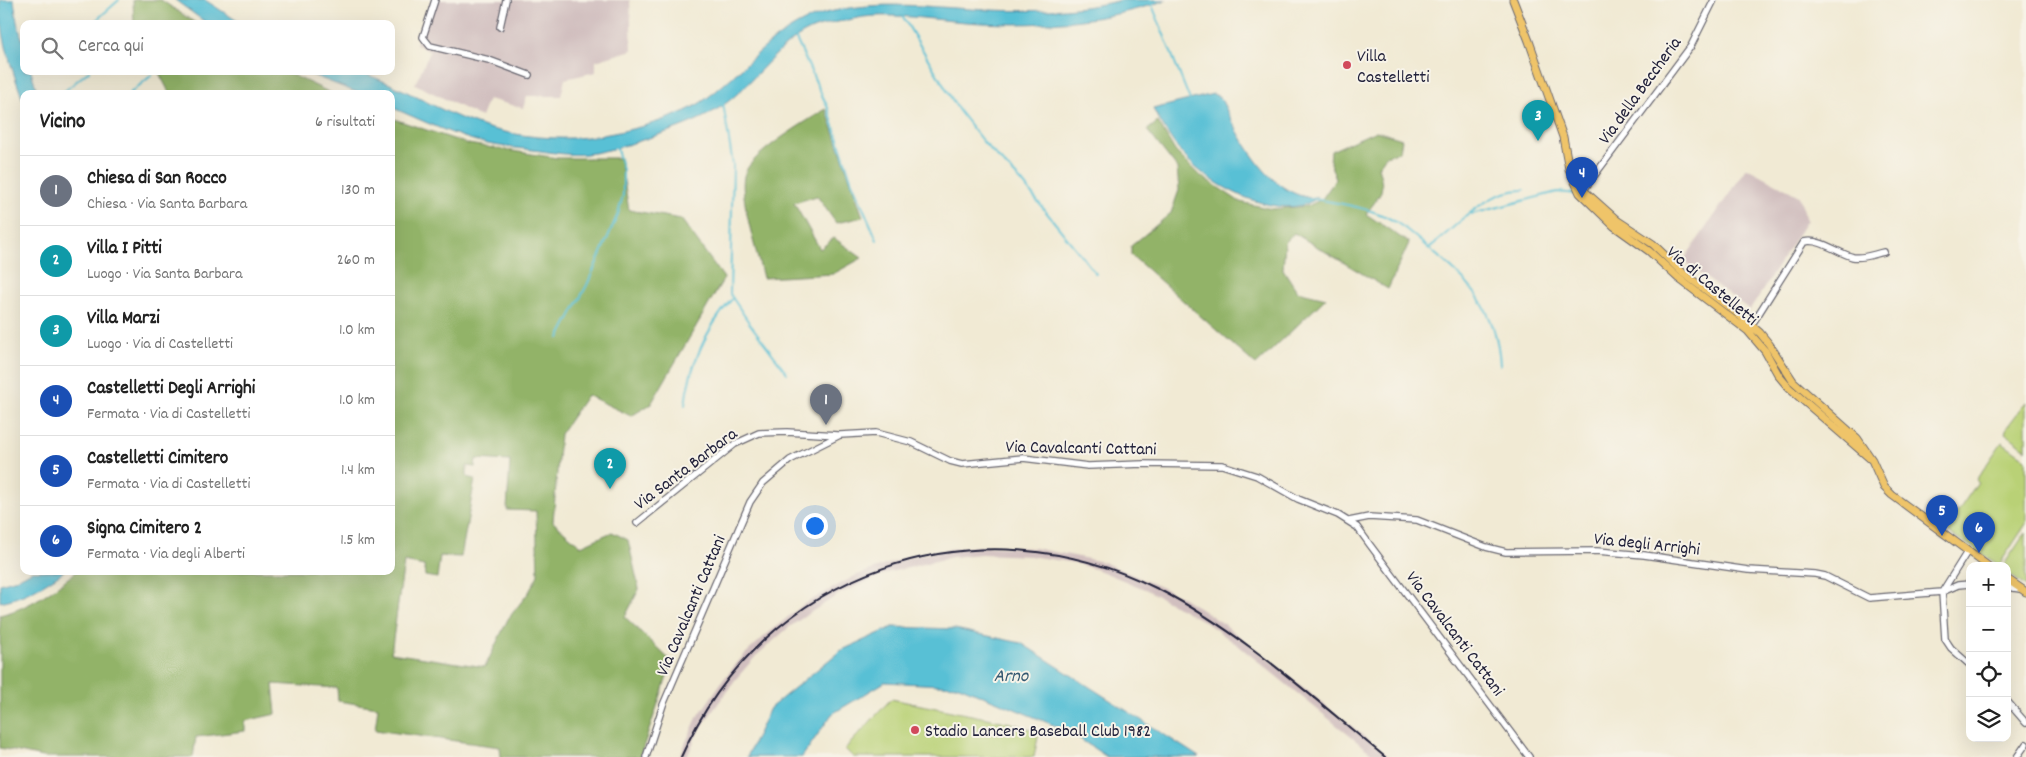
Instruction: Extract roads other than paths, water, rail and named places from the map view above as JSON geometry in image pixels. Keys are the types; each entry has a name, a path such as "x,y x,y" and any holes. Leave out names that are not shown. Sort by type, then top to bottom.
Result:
{"main road":[{"name":"Via di Castelletti","path":"1513,0 1563,137 1566,157 1574,180 1582,192 1614,226 1650,250 1678,278 1750,328 1769,344 1793,381 1857,438 1872,460 1884,487 1892,495 1982,562"},
{"path":"2011,582 2025,591"}],"street":[{"path":"435,0 423,37 430,46 489,60 528,74"},
{"path":"500,27 506,0"},
{"name":"Via della Beccheria","path":"1582,192 1691,46 1714,0"},
{"path":"1750,328 1804,242 1812,240 1852,257 1860,258 1884,252"},
{"name":"Via Santa Barbara","path":"637,524 735,444 759,433 795,432 840,435"},
{"name":"Via Cavalcanti Cattani","path":"646,757 663,705 750,502 763,482 790,460 840,435 876,433 911,442 950,461 962,464 1023,458 1088,466 1187,463 1222,465 1247,472 1298,499 1349,521 1370,544 1419,608 1529,757"},
{"name":"Via degli Arrighi","path":"1349,521 1369,518 1417,520 1486,547 1506,552 1598,551 1644,555 1748,570 1815,574 1825,576 1869,598 1942,592 1958,585 1966,584"},
{"path":"1966,661 1951,648 1946,638 1942,592 1968,552"},
{"path":"2011,588 2025,591"},
{"path":"2011,706 2026,723"},
{"path":"2016,757 2026,744"}],"water":[{"path":"0,0 14,0 20,32 20,75 32,75 37,90 20,91 4,39"},
{"path":"175,0 205,0 236,20 202,20"},
{"path":"1122,0 1166,0 1117,14 1067,22 1017,24 869,16 821,26 810,30 784,47 729,101 709,114 686,125 655,136 613,149 587,154 499,146 475,141 395,109 395,90 351,90 312,75 368,75 448,113 479,125 502,131 550,138 588,137 641,127 691,108 718,89 759,52 788,30 822,14 877,5 1027,11 1066,9"},
{"path":"1213,94 1220,97 1246,146 1270,176 1284,188 1300,195 1317,198 1303,205 1287,207 1251,200 1217,183 1185,157 1153,109"},
{"path":"24,575 58,575 34,590 0,602 0,584"},
{"name":"Arno","path":"893,627 955,629 1021,643 1199,757 1107,757 1068,731 959,686 885,682 832,714 802,757 747,757 770,708 840,651"}],"waterway":[{"path":"96,20 119,0"},
{"path":"1150,0 1190,100"},
{"path":"903,17 959,111 984,143 1022,182 1096,274"},
{"path":"796,39 828,108 852,182 877,240"},
{"path":"66,90 84,75"},
{"path":"134,90 152,75"},
{"path":"723,103 733,165 730,294 787,373"},
{"path":"559,338 587,285 618,214 623,195 623,170 616,146"},
{"path":"1429,248 1485,202 1510,191 1524,190"},
{"path":"1472,214 1557,192 1577,194"},
{"path":"1314,199 1354,206 1391,219 1404,227 1442,259 1467,284 1478,297 1486,311 1498,345 1500,365"},
{"path":"685,405 690,377 700,349 714,323 732,299"}],"railway":[{"path":"681,757 718,692 765,639 821,597 883,568 949,552 1019,550 1089,562 1158,589 1189,606 1276,667 1385,757"}],"place":[{"name":"Villa Castelletti","path":"1347,65"},
{"name":"Villa Marzi","path":"1538,141"},
{"name":"Castelletti Degli Arrighi","path":"1582,198"},
{"name":"Chiesa di San Rocco","path":"826,425"},
{"name":"Villa I Pitti","path":"610,489"},
{"name":"Castelletti Cimitero","path":"1942,536"},
{"name":"Signa Cimitero 2","path":"1979,553"},
{"name":"Stadio Lancers Baseball Club 1982","path":"915,730"}]}
